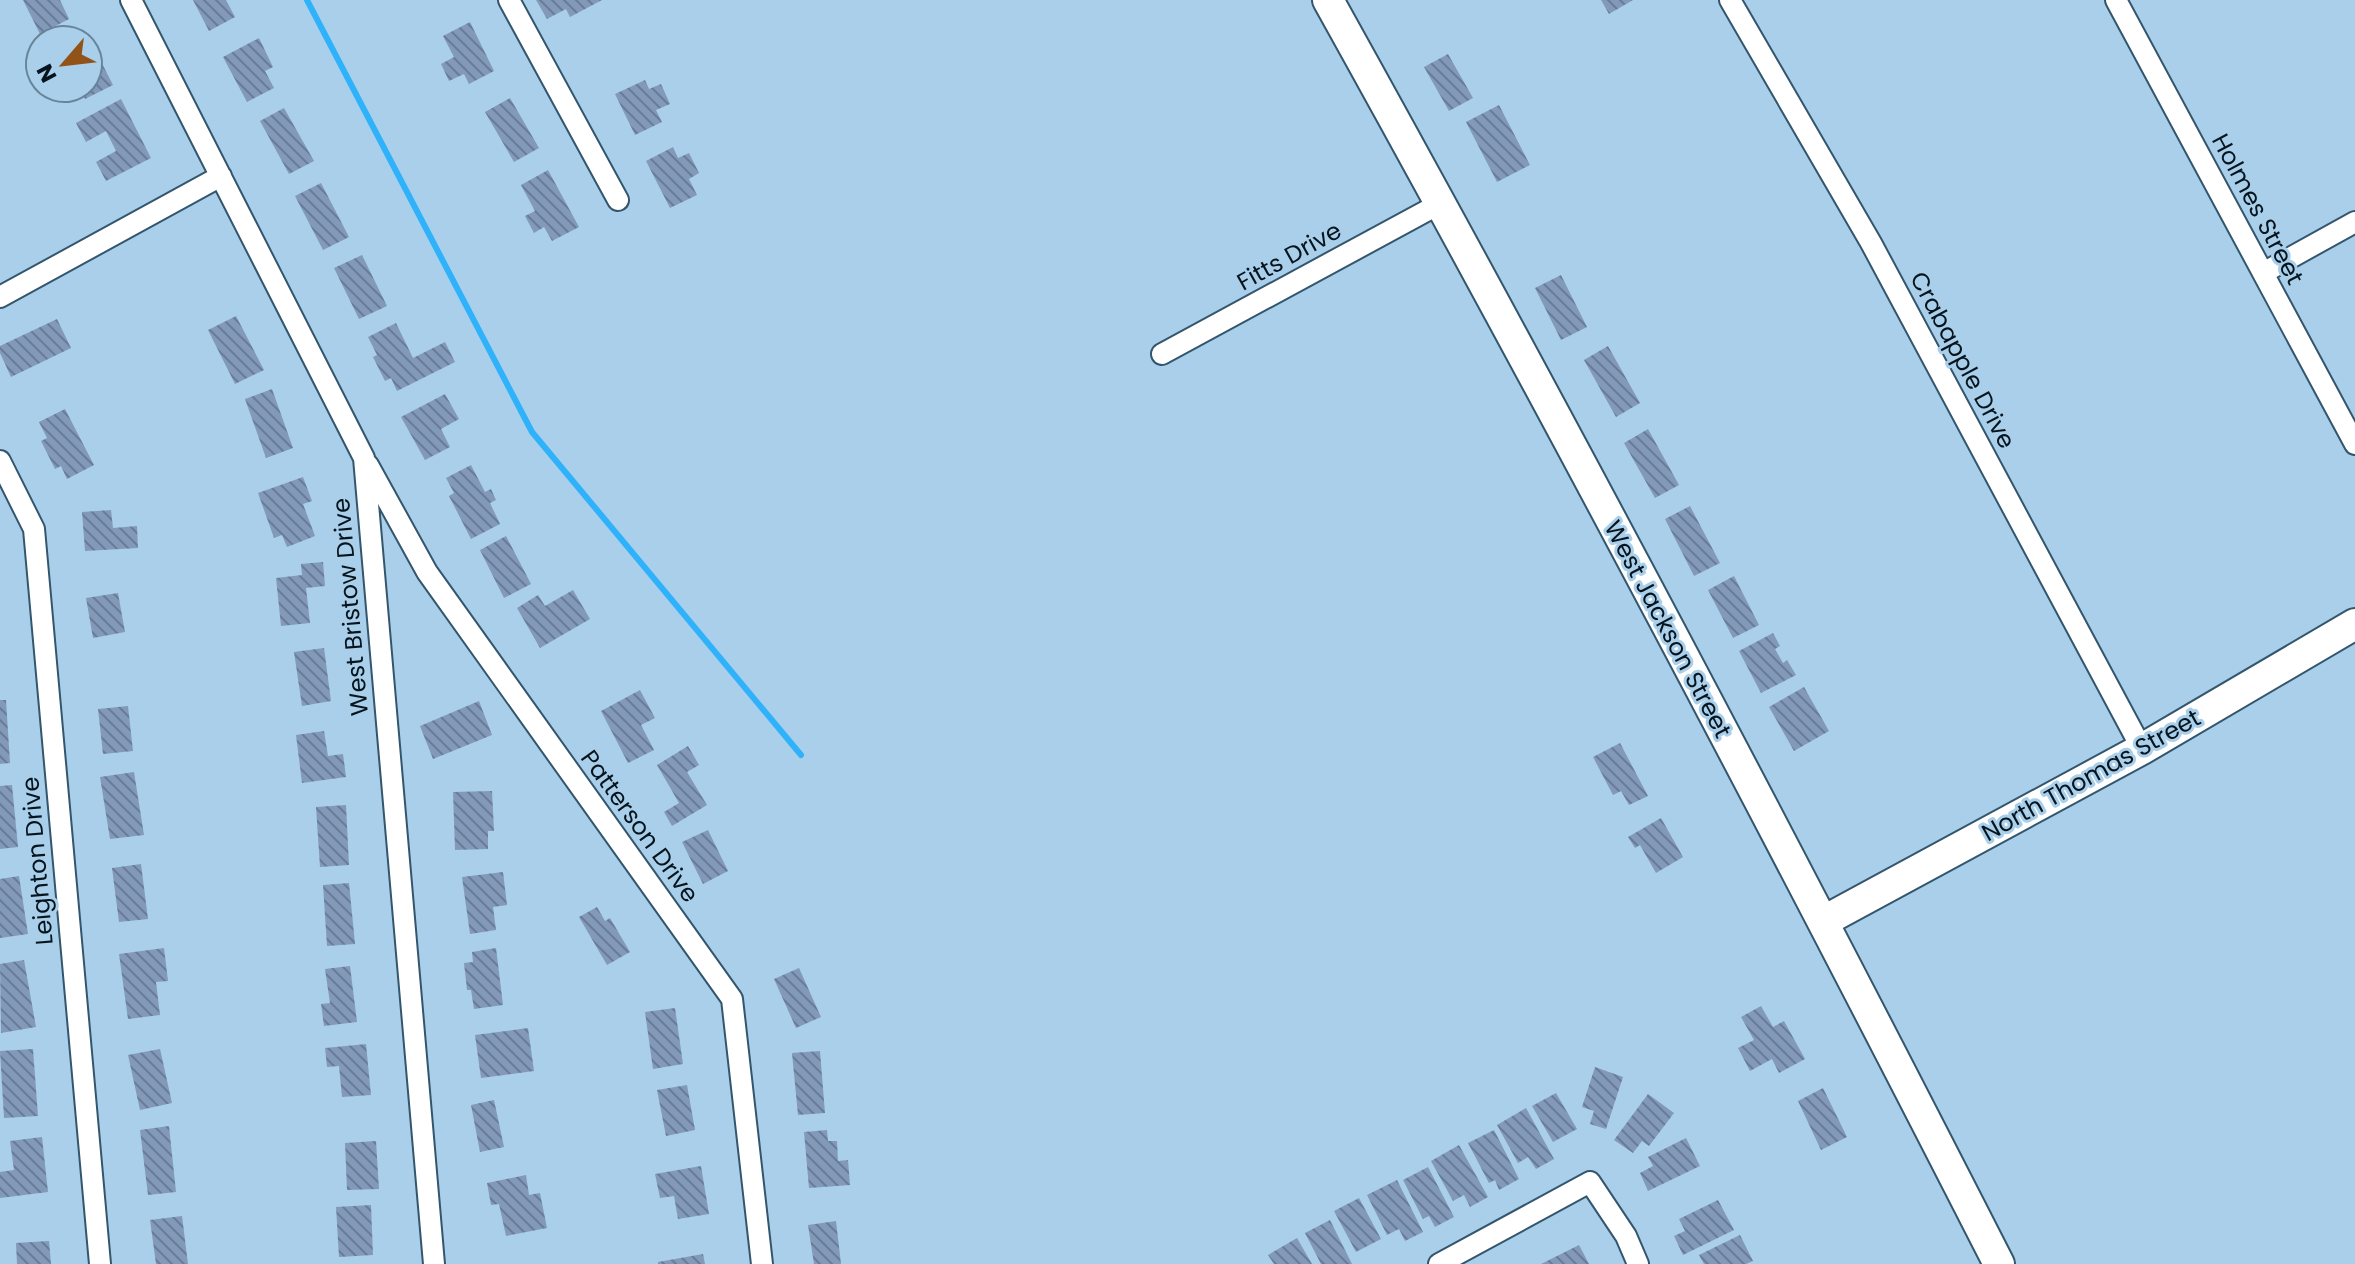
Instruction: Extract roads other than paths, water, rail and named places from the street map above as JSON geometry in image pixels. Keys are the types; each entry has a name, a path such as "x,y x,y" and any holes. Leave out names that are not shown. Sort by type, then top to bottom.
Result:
{"street":[{"name":"West Bristow Drive","path":"131,0 364,458 434,1264"},
{"path":"509,0 618,200"},
{"name":"West Jackson Street","path":"1328,0 1441,203 1824,921 1999,1264"},
{"name":"Crabapple Drive","path":"1730,0 1871,243 2142,749"},
{"name":"Holmes Street","path":"2119,1 2355,444"},
{"path":"0,297 221,176"},
{"name":"Fitts Drive","path":"1162,354 1441,203"},
{"path":"2263,273 2355,222"},
{"name":"Patterson Drive","path":"364,458 427,572 732,999 762,1264"},
{"name":"Leighton Drive","path":"0,461 34,529 100,1264"},
{"name":"North Thomas Street","path":"1824,921 2142,749 2355,624"},
{"path":"1439,1264 1590,1182 1626,1236 1638,1264"}],"waterway":[{"path":"307,0 532,432 801,755"}]}
